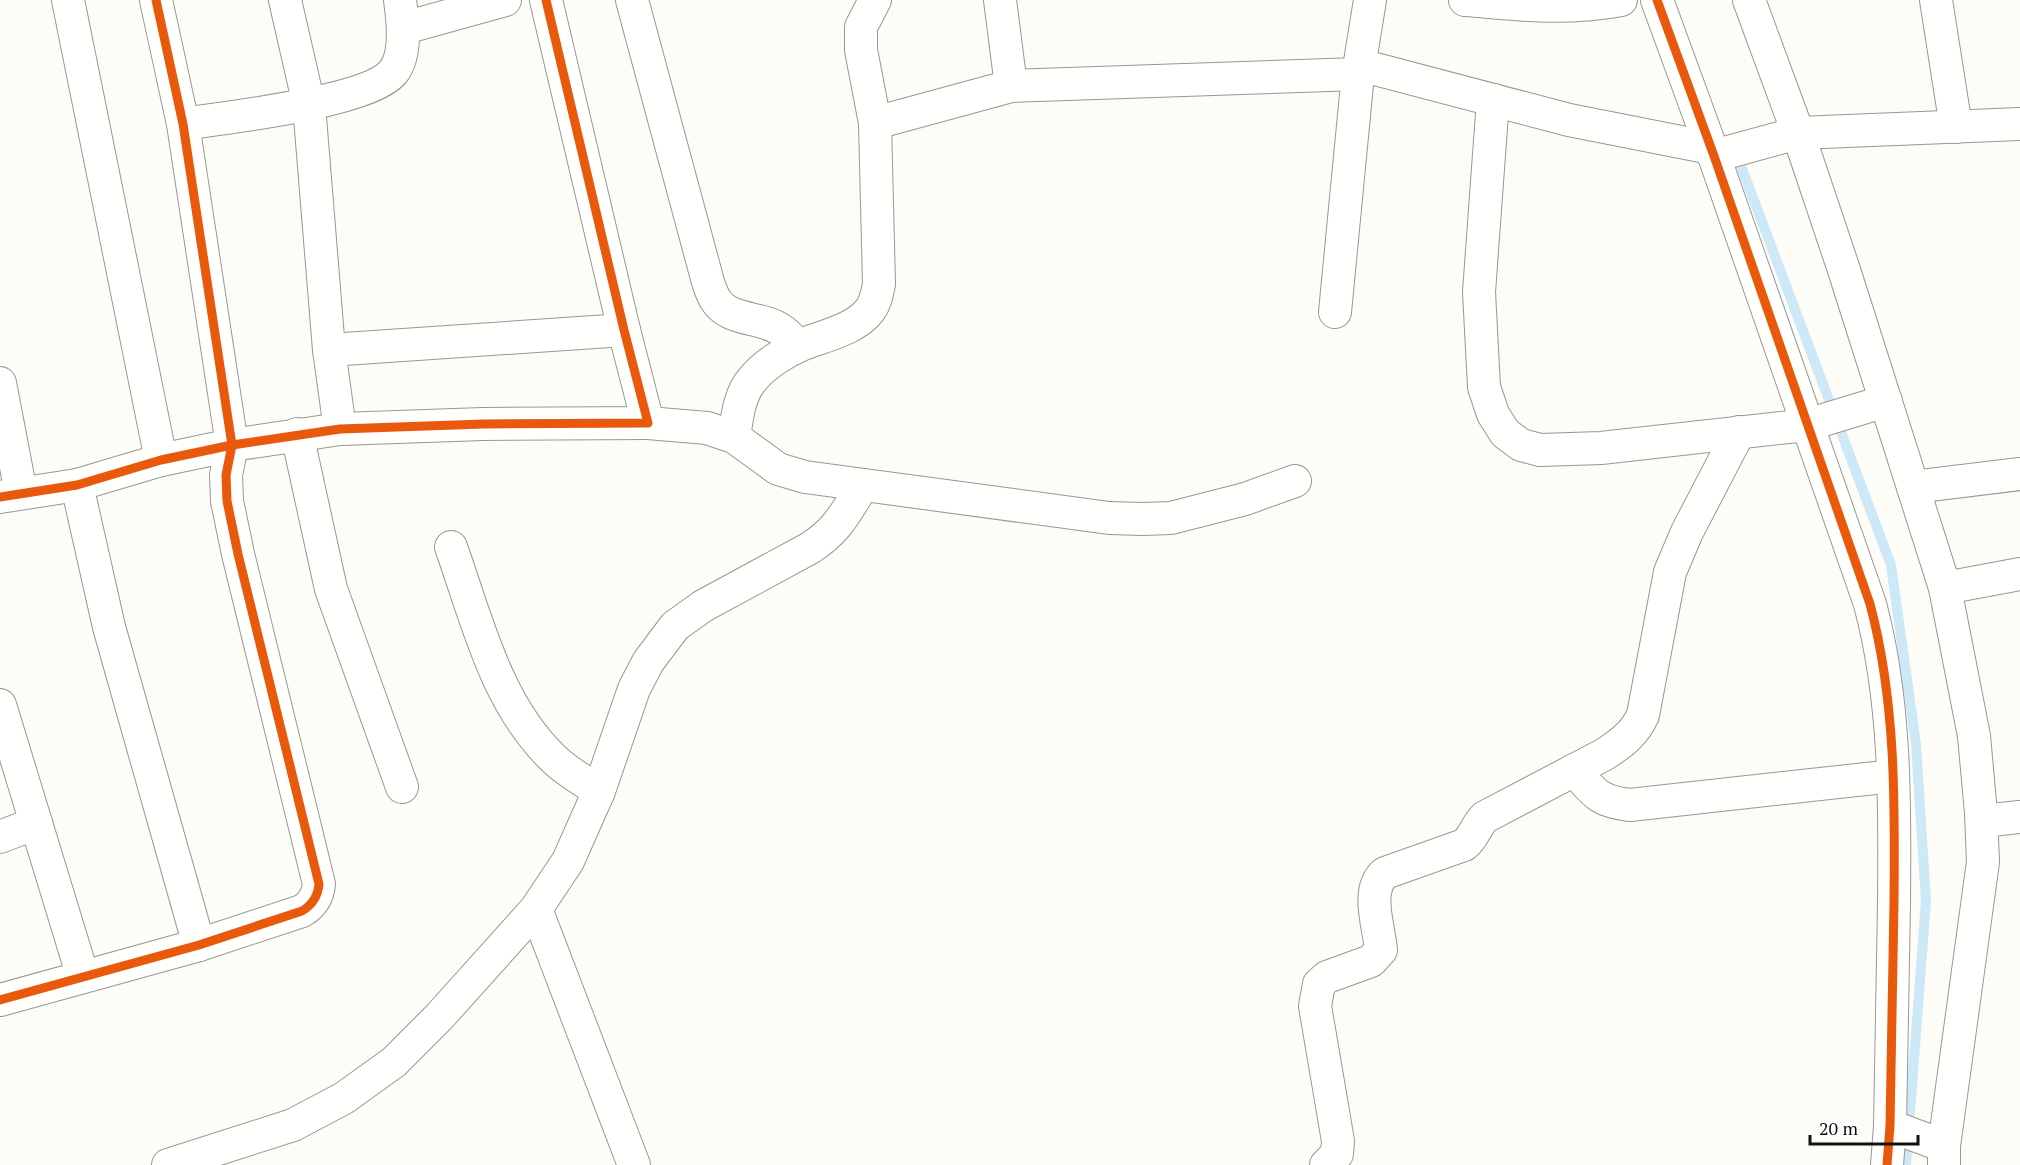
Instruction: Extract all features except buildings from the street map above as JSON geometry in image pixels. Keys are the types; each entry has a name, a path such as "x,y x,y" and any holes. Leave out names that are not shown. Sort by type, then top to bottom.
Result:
{"street":[{"path":"68,0 161,460"},
{"path":"0,1000 199,945 302,911 314,901 318,892 319,884 243,577 227,501 226,476 232,445 183,124 156,0"},
{"path":"285,0 309,105 330,350 340,429"},
{"path":"183,124 309,105 373,87 384,81 398,64 402,14 505,0"},
{"path":"546,0 648,423"},
{"path":"632,0 708,282 715,299 730,313 772,325 781,330 798,346"},
{"path":"734,436 738,410 747,387 762,369 798,346 858,321 869,311 876,300 879,284 875,123 861,50 861,27 875,0"},
{"path":"1000,0 1011,86"},
{"path":"1335,312 1359,69 1370,0"},
{"path":"1465,0 1575,7 1621,0"},
{"path":"1657,0 1870,604 1879,639 1888,699 1895,806 1890,1126 1887,1165"},
{"path":"1749,0 1798,134 1945,588 1974,736 1982,821 1983,862 1944,1156 1890,1126"},
{"path":"1936,0 1956,127"},
{"path":"875,123 1011,86 1359,69 1712,152 1798,134 2020,124"},
{"path":"1492,100 1479,292 1484,387 1493,414 1505,432 1521,445 1540,450 1601,448 1807,425 1886,400"},
{"path":"330,350 624,330"},
{"path":"0,383 10,495 78,484 161,460 297,434 340,429 483,424 648,423 706,428 734,436 786,472 805,477 1109,518 1171,518 1245,499 1295,481"},
{"path":"1326,1165 1337,1154 1338,1141 1315,1006 1319,984 1327,977 1371,961 1381,950 1374,902 1377,883 1385,873 1464,845 1485,817 1622,743 1638,725 1643,715 1670,572 1738,432"},
{"path":"297,434 332,589 402,787"},
{"path":"1912,487 2020,474"},
{"path":"78,484 109,627 199,945"},
{"path":"168,1165 293,1125 344,1098 394,1062 439,1017 536,909 568,861 599,791 634,689 648,662 675,626 703,606 826,538 838,525 863,485"},
{"path":"451,547 493,666 509,699 528,730 555,760 599,791"},
{"path":"1945,588 2020,574"},
{"path":"1,711 83,977"},
{"path":"1574,770 1600,798 1630,805 1893,776"},
{"path":"1982,821 2020,816"},
{"path":"0,837 36,823"},
{"path":"536,909 634,1165"}],"waterway":[{"path":"1738,158 1891,565 1916,744 1926,901 1906,1165"}],"cycle path":[{"path":"0,1000 199,945 302,911 314,900 319,884 227,501 226,475 232,445 183,124 156,0"},
{"path":"0,497 77,485 161,460 232,445 340,429 483,424 648,423 546,0"},
{"path":"1657,0 1714,156 1870,604 1879,641 1889,715 1894,790 1890,1126 1887,1165"}]}
